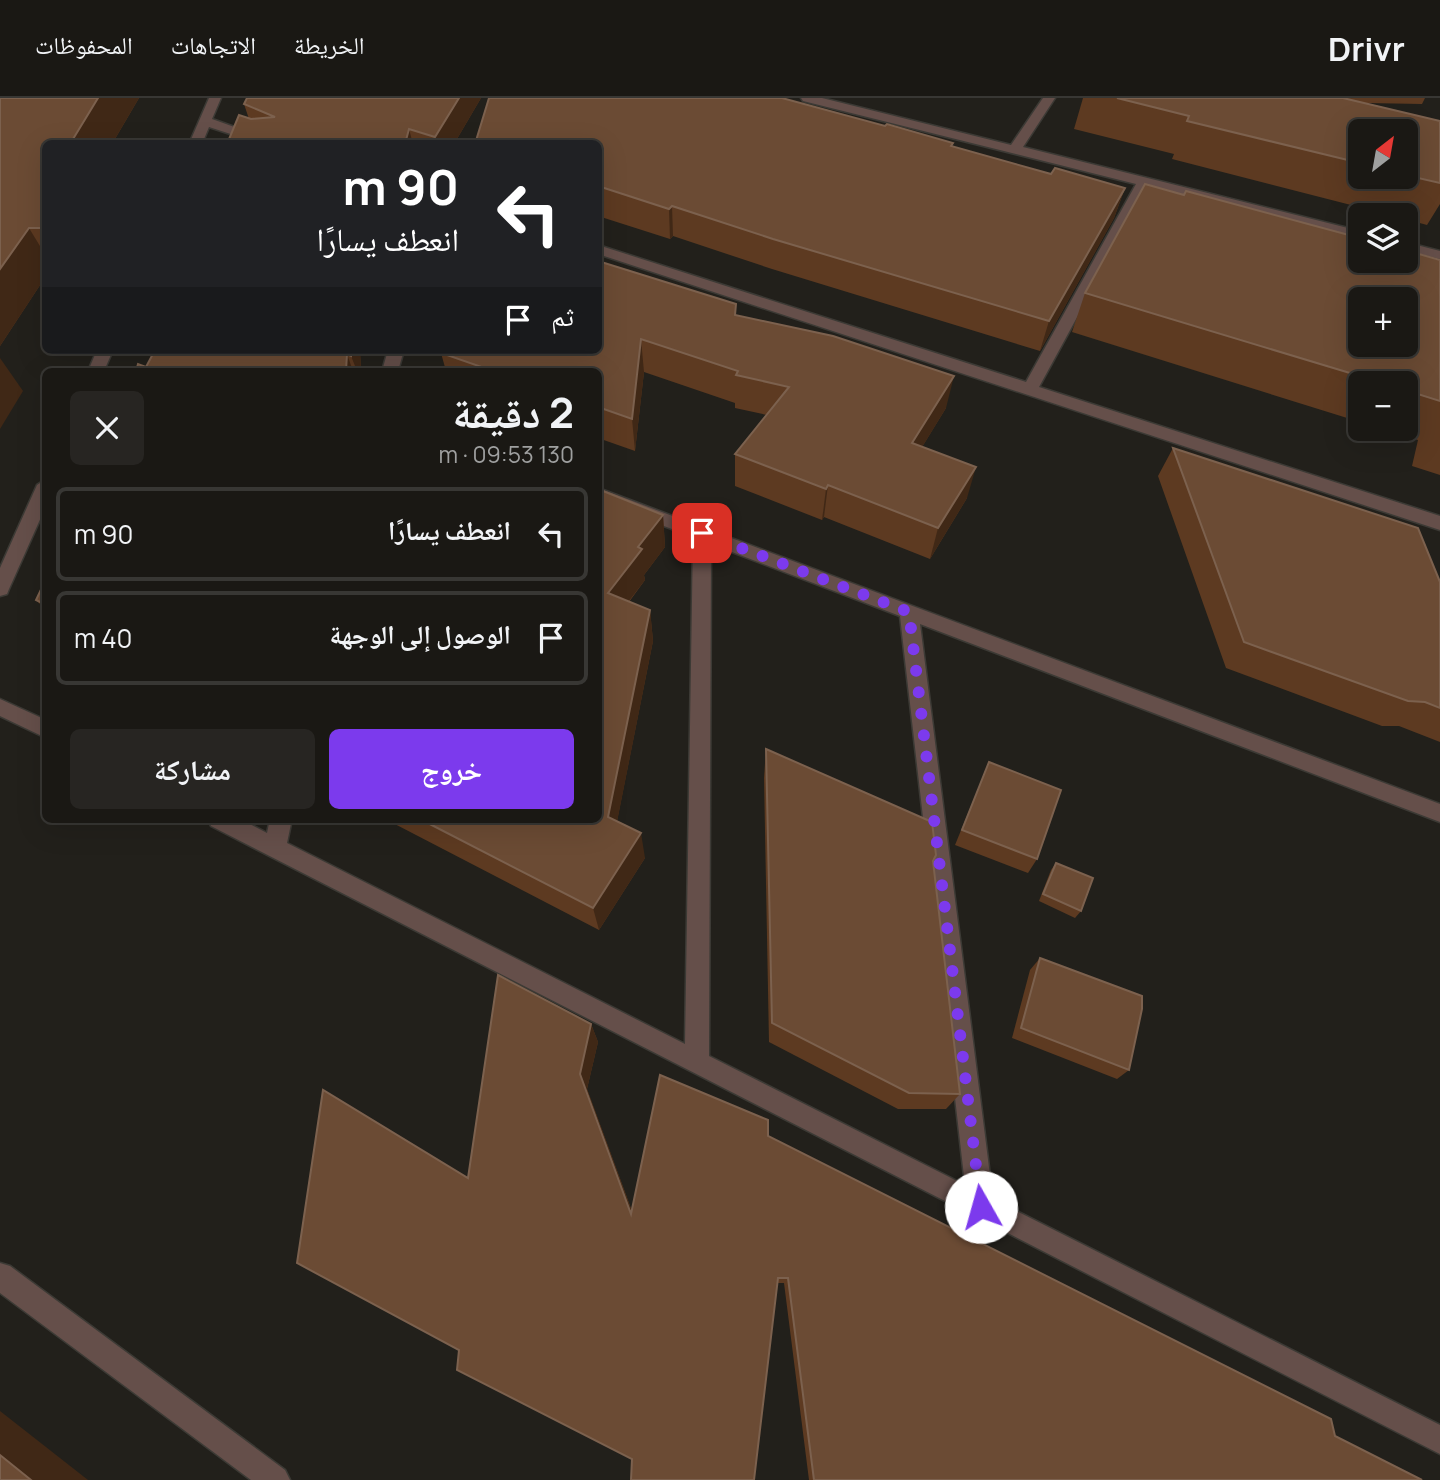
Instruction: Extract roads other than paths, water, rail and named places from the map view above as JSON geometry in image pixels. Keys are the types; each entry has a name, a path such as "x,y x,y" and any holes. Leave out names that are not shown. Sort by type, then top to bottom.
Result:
{"street":[{"path":"197,140 215,98"},
{"path":"807,98 850,103 1015,149 1348,232"},
{"path":"1015,149 1049,98"},
{"path":"205,121 264,140"},
{"path":"1030,389 1144,181"},
{"path":"602,249 1440,523"},
{"path":"1418,249 1440,255"},
{"path":"0,589 42,494"},
{"path":"602,496 1440,813"},
{"path":"696,1062 702,533"},
{"path":"909,612 981,1207"},
{"path":"0,707 42,728"},
{"path":"227,823 1440,1440"},
{"path":"275,847 280,823"},
{"path":"0,1276 275,1480"}]}
